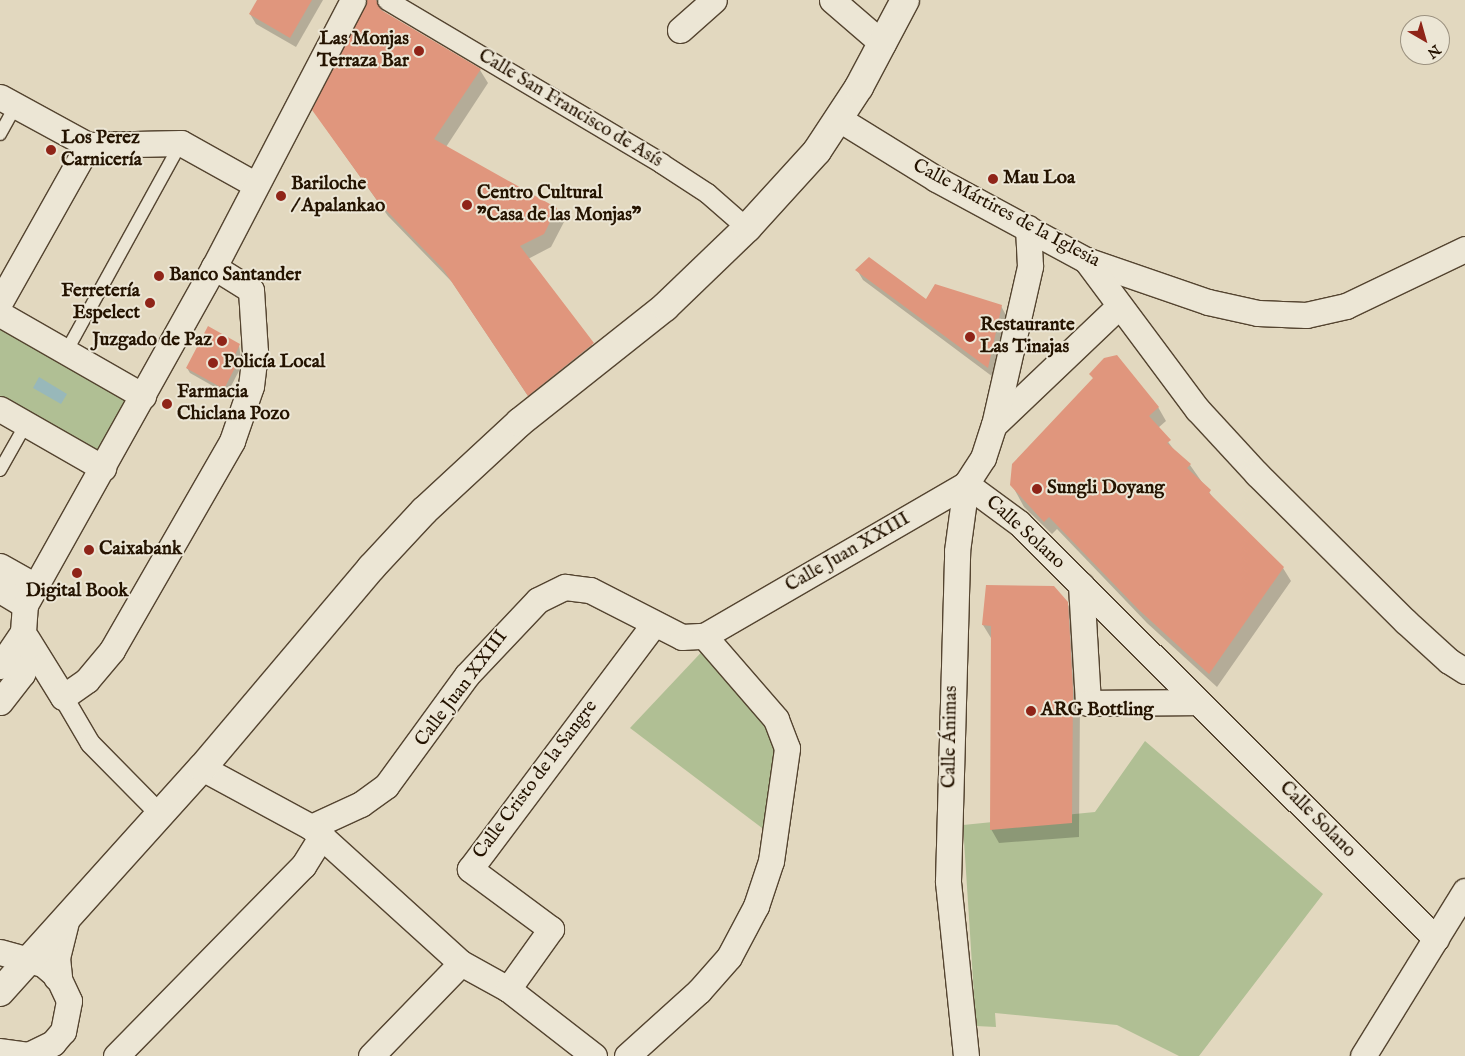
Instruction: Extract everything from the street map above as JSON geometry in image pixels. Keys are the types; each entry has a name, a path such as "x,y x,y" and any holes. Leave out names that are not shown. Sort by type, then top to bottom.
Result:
{"main road":[{"path":"0,992 161,815 371,568 430,505 520,422 665,307 747,228 818,151 883,44 905,0"},
{"path":"58,977 56,958 68,916"}],"street":[{"path":"0,702 22,674 27,663 23,632 31,596 214,267 353,0"},
{"name":"Calle San Francisco de Asís","path":"386,0 661,163 707,193 747,228"},
{"path":"680,30 714,0"},
{"path":"832,0 883,44"},
{"path":"8,101 88,145 181,143 256,185"},
{"name":"Calle Mártires de la Iglesia","path":"839,119 936,179 1086,260 1208,302 1258,313 1306,315 1346,306 1465,249"},
{"path":"0,302 88,145"},
{"name":"Calle Ánimas","path":"966,1056 948,881 957,551 966,484 983,458 994,425 1030,266 1028,228"},
{"path":"1086,260 1198,410 1257,474 1328,542 1405,621 1449,661 1465,671"},
{"path":"63,697 87,680 112,650 232,441 251,386 255,352 251,290 214,267"},
{"name":"Calle Ánimas","path":"994,425 1119,306"},
{"path":"0,314 143,396"},
{"path":"0,409 103,468"},
{"name":"Calle Solano","path":"966,484 1019,523 1436,939"},
{"name":"Calle Juan XXIII","path":"316,831 361,804 386,786 467,676 538,600 565,587 590,590 682,637 704,636 966,484"},
{"path":"0,566 31,596"},
{"name":"Calle Solano","path":"1081,585 1088,703 1198,702"},
{"path":"0,590 31,596"},
{"name":"Calle Cristo de la Sangre","path":"508,990 551,929 470,869 654,624"},
{"path":"23,632 90,743 161,815"},
{"path":"0,666 23,632"},
{"path":"627,1056 699,991 729,957 756,906 771,861 787,748 776,719 704,636"},
{"path":"202,768 316,831 461,962 508,990 594,1056"},
{"path":"116,1056 303,866 316,831"},
{"path":"1363,1056 1465,891"},
{"path":"0,952 43,964 58,977 69,1001 68,1016 60,1049 35,1053 9,1054"},
{"path":"371,1056 461,962"}],"lane":[{"path":"0,134 8,101"},
{"path":"66,352 181,143"},
{"path":"0,470 26,424"}],"green space":[{"path":"0,314 143,396 103,468 0,409"},
{"path":"710,643 776,719 774,837 630,728"},
{"path":"1145,741 1323,894 1199,1056 1179,1056 1117,1025 995,1013 996,1027 976,1026 963,825 1095,812"}],"water":[{"path":"39,377 67,394 61,404 33,388"}],"building":[{"path":"257,0 312,0 290,38 249,14"},
{"name":"Centro Cultural \"Casa de las Monjas\"","path":"367,0 376,0 381,10 481,69 434,139 557,208 544,234 520,246 594,343 528,396 443,269 379,203 312,110"},
{"name":"Restaurante Las Tinajas","path":"869,257 926,299 935,284 1002,305 988,368 855,270"},
{"name":"Policía Local","path":"208,326 240,344 235,355 240,358 224,389 186,368"},
{"path":"1117,355 1159,407 1149,416 1171,440 1167,443 1191,464 1187,468 1211,490 1209,493 1284,567 1209,674 1138,609 1049,517 1044,522 1010,485 1012,464 1093,378 1089,374 1104,358"},
{"path":"986,585 1054,586 1068,602 1073,691 1072,823 990,830 991,626 982,625"}],"place":[{"name":"Las Monjas Terraza Bar","path":"419,51"},
{"name":"Los Perez Carnicería","path":"51,150"},
{"name":"Mau Loa","path":"993,179"},
{"name":"Bariloche / Apalankao","path":"281,196"},
{"name":"Centro Cultural \"Casa de las Monjas\"","path":"467,205"},
{"name":"Banco Santander","path":"159,276"},
{"name":"Ferretería Espelect","path":"150,303"},
{"name":"Restaurante Las Tinajas","path":"970,337"},
{"name":"Juzgado de Paz","path":"222,341"},
{"name":"Policía Local","path":"213,363"},
{"name":"Farmacia Chiclana Pozo","path":"167,404"},
{"name":"Sungli Doyang","path":"1037,489"},
{"name":"Caixabank","path":"89,550"},
{"name":"Digital Book","path":"77,573"},
{"name":"ARG Bottling","path":"1031,711"}]}
